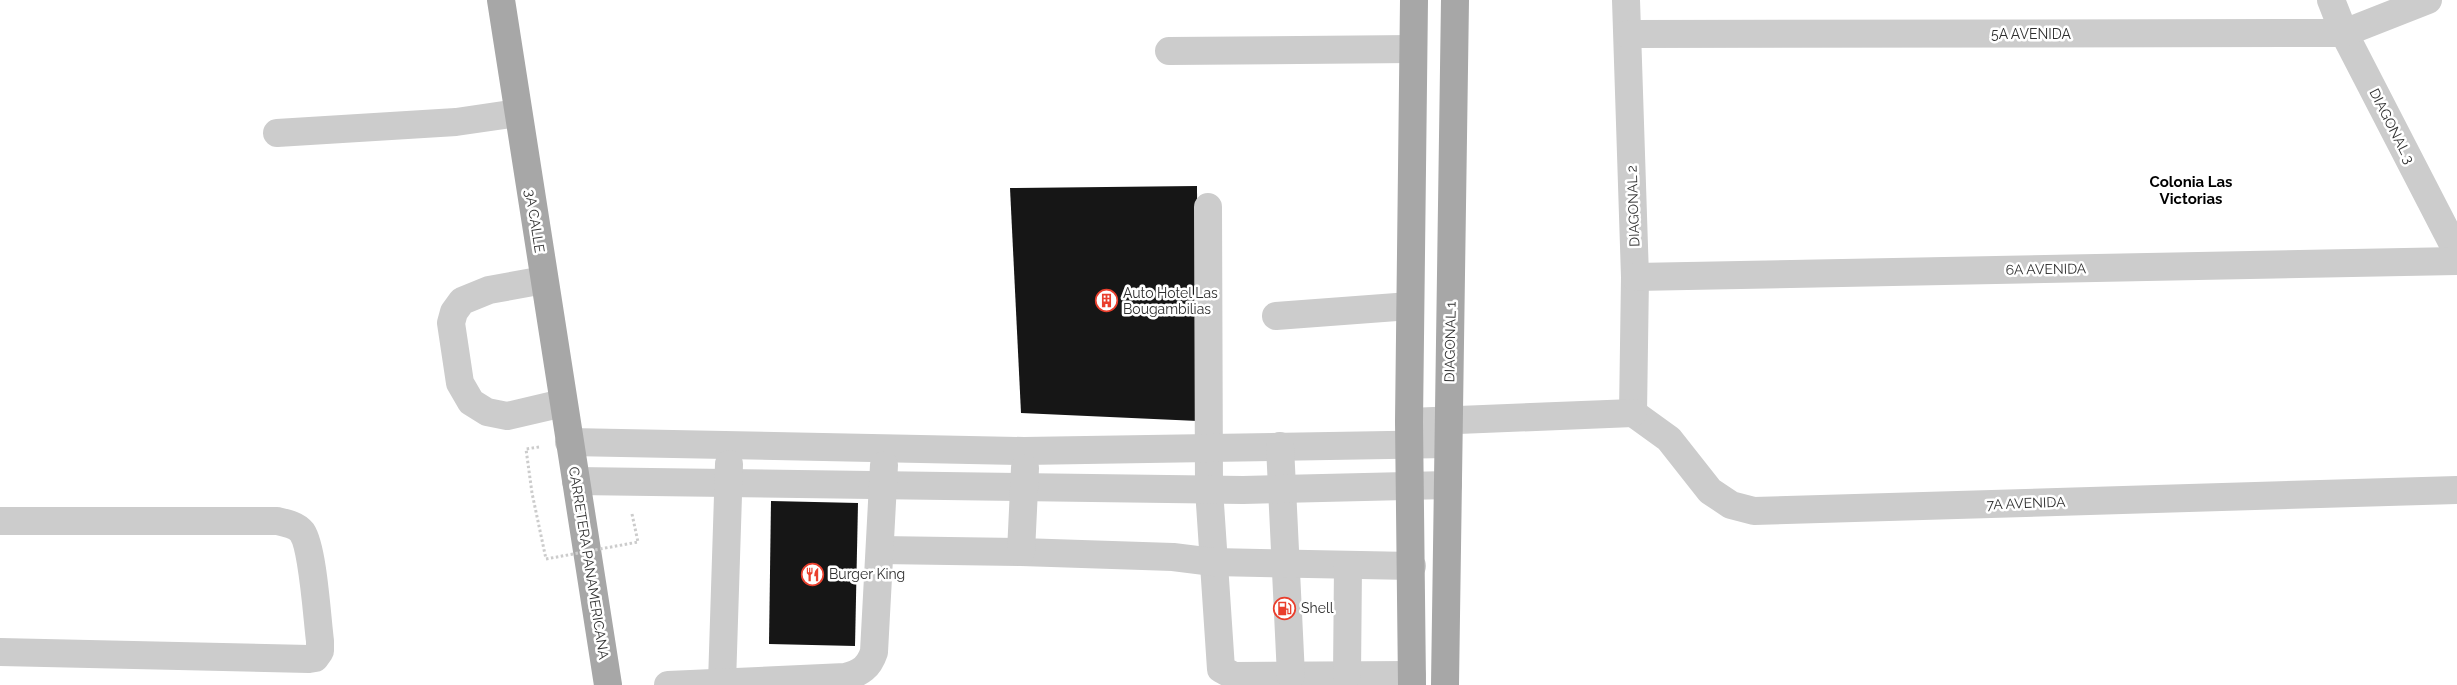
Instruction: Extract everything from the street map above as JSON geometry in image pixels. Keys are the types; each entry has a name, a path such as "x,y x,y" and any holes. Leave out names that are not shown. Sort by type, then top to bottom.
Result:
{"main road":[{"name":"3A CALLE","path":"501,0 569,442"},
{"path":"1412,680 1409,433 1414,0"},
{"name":"DIAGONAL 1","path":"1445,685 1455,0"},
{"name":"CARRETERA PANAMERICANA","path":"569,442 608,685"}],"street":[{"name":"DIAGONAL 2","path":"1626,0 1635,277 1633,413"},
{"name":"DIAGONAL 3","path":"2331,0 2344,33 2457,252"},
{"name":"5A AVENIDA","path":"1628,34 2344,33 2428,0"},
{"path":"1169,52 1413,48"},
{"path":"278,133 456,122 518,113"},
{"path":"1208,207 1209,489 1221,670 1234,676 1348,675 1412,680"},
{"name":"6A AVENIDA","path":"1635,277 2457,261"},
{"path":"544,280 489,290 462,301 454,312 451,323 460,383 471,402 488,412 507,416 563,403"},
{"path":"1276,316 1410,306"},
{"path":"569,442 1024,451 1210,448 1280,446 1409,433 1448,432 1633,413"},
{"name":"7A AVENIDA","path":"1633,413 1669,439 1710,491 1731,505 1754,511 2457,490"},
{"path":"722,683 730,445"},
{"path":"1280,446 1284,490 1291,676"},
{"path":"804,447 805,482"},
{"path":"668,685 845,677 859,674 870,663 874,652 885,448"},
{"path":"1021,552 1025,487 1024,451"},
{"path":"576,481 805,482 1284,490 1448,484"},
{"path":"0,521 267,521 289,523 301,531 308,546 320,651 316,658 309,659 0,652"},
{"path":"880,550 1021,552 1173,558 1213,562 1412,566"},
{"path":"1348,566 1348,675"}],"path":[{"path":"532,494 546,559 638,542 630,505"}],"building":[{"name":"Auto Hotel Las Bougambilias","path":"1197,186 1198,421 1021,413 1010,188"},
{"name":"Burger King","path":"771,501 858,503 855,646 769,644"}],"place":[{"name":"Auto Hotel Las Bougambilias","path":"1107,301"},
{"name":"Burger King","path":"813,574"},
{"name":"Shell","path":"1285,608"}],"district":[{"name":"Colonia Las Victorias","path":"2191,190"}]}
